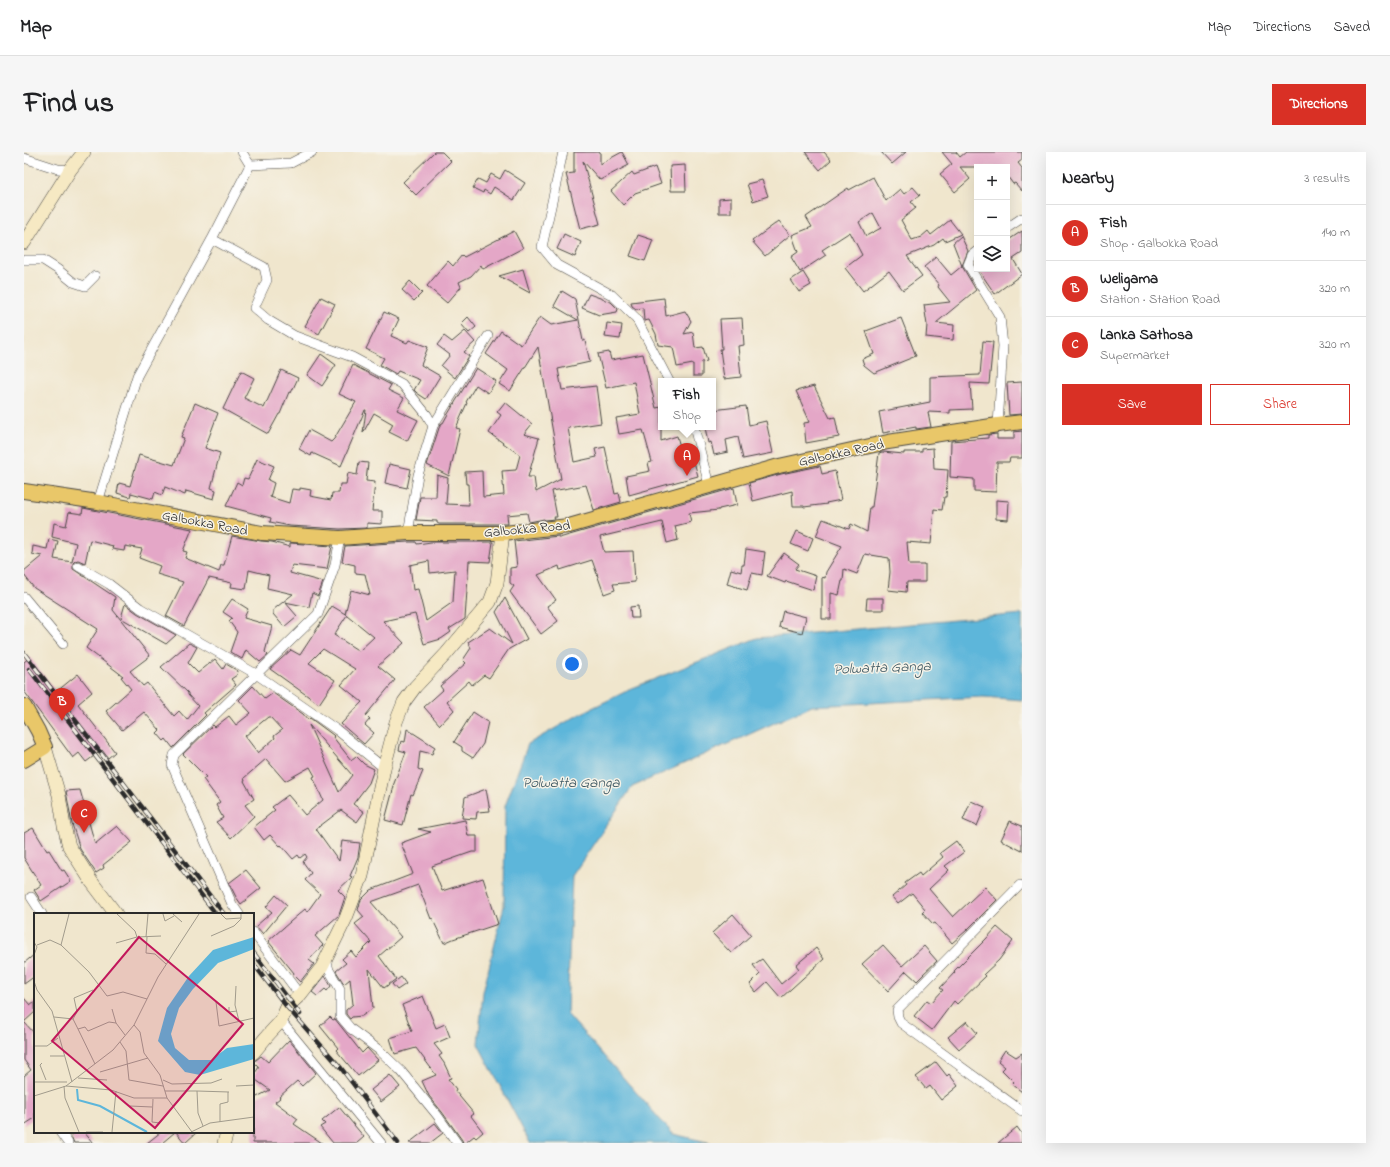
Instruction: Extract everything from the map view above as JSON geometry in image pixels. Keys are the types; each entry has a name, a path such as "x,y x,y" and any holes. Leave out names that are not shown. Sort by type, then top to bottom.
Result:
{"main road":[{"path":"24,243 70,170 84,152"},
{"name":"Galbokka Road","path":"24,490 98,502 262,533 340,538 408,533 503,533 569,526 779,466 888,442 1022,422"},
{"path":"254,1052 281,1021 287,1007 300,995 322,967 346,918 362,876 384,768 396,722 404,702 415,687 446,654 490,602 497,583 503,533"},
{"path":"24,706 45,747 59,795 64,826 70,846 91,882 115,913"},
{"path":"24,760 45,747"},
{"path":"224,1143 227,1133"}],"street":[{"path":"242,152 250,165"},
{"path":"250,165 292,163 312,152"},
{"path":"563,152 542,247 557,265 612,295 636,318 667,378"},
{"path":"24,158 58,169 70,170"},
{"path":"98,502 137,376 250,165"},
{"path":"1010,226 1022,218"},
{"path":"212,238 264,268 267,280 254,308 268,320 295,336 352,357 402,384 427,415 433,426"},
{"path":"974,253 968,265 1000,317 1003,346 998,425"},
{"path":"24,260 43,260 57,268 73,282 85,286 95,276"},
{"path":"408,533 418,475 433,426 488,336"},
{"path":"695,430 709,485"},
{"path":"239,913 232,904 172,765 174,755 318,614 335,565 340,538"},
{"path":"78,566 109,584 140,608 256,674 337,730 384,768"},
{"path":"24,597 63,644"},
{"path":"1020,885 897,1010 901,1023 1022,1110"},
{"path":"31,897 41,913"},
{"path":"254,933 300,995"},
{"path":"326,959 329,970 340,989 340,1016 351,1029 379,1050 401,1071 437,1115 457,1143"},
{"path":"281,1021 381,1143"},
{"path":"61,1133 68,1143"}],"water":[{"name":"Polwatta Ganga","path":"1022,614 1022,700 983,697 812,706 632,787 572,876 567,1014 673,1134 711,1143 530,1143 478,1044 483,992 504,906 505,806 528,744 580,714 635,687 757,638"}],"building":[{"path":"434,152 442,152 451,161 416,195 403,182"},
{"path":"574,152 600,152 600,164 622,152 629,165 600,180 583,161 600,224 580,229 566,174 574,173"},
{"path":"805,152 824,152 831,160 820,170"},
{"path":"881,152 906,152 892,164"},
{"path":"942,152 956,152 960,157 966,152 1022,152 1022,160 1018,163 1022,168 1022,191 1010,180 1010,164 974,164 974,167 960,167 970,179 955,192 940,174 952,164"},
{"path":"685,165 686,191 671,191 670,166"},
{"path":"655,167 661,184 635,193 623,205 611,191 632,172 634,175"},
{"path":"505,170 525,183 514,200 494,187 490,194 484,190 483,193 473,188 478,179 486,183 491,174 500,179"},
{"path":"873,177 886,201 900,189 904,194 913,187 920,195 911,202 916,208 901,220 912,240 921,237 928,231 931,235 950,220 961,234 945,241 943,238 934,245 907,256 922,276 903,290 889,271 863,291 845,268 862,255 850,232 822,250 826,255 800,272 791,257 798,252 792,235 812,227 806,217 848,188 849,190","holes":["873,213 881,228 866,236 859,222"]},
{"path":"762,180 768,196 753,201 747,184"},
{"path":"731,198 731,213 719,213 719,199"},
{"path":"779,221 790,235 765,256 752,241"},
{"path":"514,231 523,248 483,269 481,265 471,276 459,282 461,287 447,303 427,286 448,261 453,266 462,255 464,257"},
{"path":"1022,231 1022,253 1013,259 1022,274 995,294 980,272 1010,272 1010,239"},
{"path":"564,234 581,242 575,257 557,249"},
{"path":"638,235 653,240 645,261 630,256"},
{"path":"961,236 968,251 962,266 953,243"},
{"path":"936,257 951,275 962,266 976,290 936,323 954,325 953,340 926,337 927,325 924,305 950,302 938,287 939,285 924,267"},
{"path":"523,269 530,293 499,276"},
{"path":"803,272 811,285 799,292 791,280"},
{"path":"410,281 422,293 414,301 402,290"},
{"path":"562,291 575,299 583,341 585,340 590,362 558,369 562,390 596,386 601,423 568,428 574,462 597,457 595,449 605,447 615,494 619,493 621,502 594,510 586,485 552,491 557,517 554,517 555,519 544,519 529,522 527,513 507,515 508,524 439,524 437,521 416,520 420,497 436,497 437,475 448,478 446,504 469,505 468,484 466,484 465,472 482,471 483,497 504,495 502,471 516,470 520,455 489,433 501,415 497,412 505,402 532,424 524,434 539,438 528,477 534,477 536,492 561,479 538,347 510,391 499,384 508,370 486,354 501,331 521,345 540,317 551,325 578,320 554,306"},
{"path":"589,294 611,302 618,309 617,312 599,315 582,308"},
{"path":"321,297 335,304 319,334 305,326"},
{"path":"664,298 666,316 685,311 691,321 684,334 693,332 695,348 703,347 707,361 702,362 702,376 693,376 693,364 677,367 673,347 658,345 656,334 649,320 644,321 643,308 636,309 632,306 631,302"},
{"path":"384,312 399,319 391,336 407,343 409,340 428,347 421,365 440,376 426,399 414,390 420,380 398,371 396,374 380,365 384,358 366,349"},
{"path":"468,317 476,327 469,333 461,324"},
{"path":"742,318 744,345 738,346 741,377 724,379 720,349 722,349 720,319"},
{"path":"901,318 916,356 874,373 864,365 862,359 874,354 866,331"},
{"path":"607,323 622,325 620,339 605,337"},
{"path":"465,331 475,342 464,352 469,356 455,378 441,366 450,355 437,345 444,336 452,342"},
{"path":"983,341 993,342 989,384 970,383 972,409 950,410 950,413 928,412 931,427 916,429 916,427 883,433 879,412 930,402 930,377 980,375"},
{"path":"609,352 611,360 643,354 656,408 658,408 658,430 661,430 661,441 677,436 682,454 691,451 698,476 629,495 626,476 650,471 648,463 652,462 643,430 619,434 616,418 640,414 634,382 606,388 598,354"},
{"path":"321,354 336,365 322,386 307,375"},
{"path":"353,365 391,385 388,390 404,398 397,410 418,420 407,441 389,432 393,424 374,413 363,433 365,410 341,466 312,453 311,456 299,449 309,430 331,442 334,439 356,402 339,394"},
{"path":"476,368 496,381 488,393 476,385 466,402 467,403 456,428 460,429 449,476 427,465 439,428"},
{"path":"281,370 298,378 291,393 289,392 280,414 268,434 223,409 241,371 254,378 244,398 264,408"},
{"path":"1022,382 1022,414 1009,415 1007,383"},
{"path":"814,386 830,418 835,417 839,437 806,443 804,423 810,422 796,391"},
{"path":"195,403 218,413 205,448 220,453 211,488 216,490 214,499 186,491 185,495 165,487 162,495 155,492 153,499 131,493 130,497 117,493 119,483 130,486 139,455 174,465 184,438 181,437"},
{"path":"746,406 749,425 766,421 773,453 743,459 738,437 726,440 728,452 714,455 711,442 708,443 706,430 716,430 716,410"},
{"path":"1022,431 1022,458 1010,458 1009,462 997,462 996,492 974,491 974,479 950,477 951,441 988,438 988,435 997,434 997,439 1014,439 1014,432"},
{"path":"933,448 934,469 948,470 946,497 944,497 942,510 934,509 931,544 907,542 909,565 925,565 925,582 907,582 906,592 888,590 890,572 889,558 865,554 857,574 844,569 843,581 839,595 831,593 831,619 822,619 822,577 825,578 826,572 842,546 816,536 823,519 849,529 851,524 867,532 879,453 904,454 904,452 922,452 922,449"},
{"path":"257,459 274,466 268,480 274,483 270,497 289,503 292,489 300,490 300,488 311,490 310,496 331,500 332,493 339,493 340,484 346,484 348,473 357,475 359,462 368,463 366,481 375,482 372,511 382,511 382,524 367,523 367,528 340,529 290,526 270,522 271,518 226,506 237,482 242,485 244,478 248,479"},
{"path":"389,464 411,469 407,488 385,483"},
{"path":"820,466 822,474 835,471 841,500 826,503 827,504 804,507 793,506 792,491 753,501 749,483 781,474"},
{"path":"734,488 737,505 719,510 689,513 691,522 675,526 678,540 667,543 662,522 600,537 604,552 633,551 635,582 613,584 615,590 604,594 592,560 560,570 559,566 538,575 556,600 547,606 558,621 541,634 510,592 514,586 510,583 510,568 517,567 514,541 559,536 559,538"},
{"path":"996,500 1009,501 1008,520 996,519"},
{"path":"83,508 192,529 183,551 187,552 185,558 219,572 221,565 224,565 232,536 272,542 290,547 290,543 332,546 327,569 292,565 290,573 323,582 318,596 312,593 309,607 285,602 297,616 284,627 273,614 273,610 293,594 267,588 269,575 249,570 246,589 231,587 232,583 209,578 184,626 166,616 183,582 157,574 160,566 139,558 142,549 125,546 124,551 112,549 113,546 90,540 85,563 78,560 75,561 73,563 73,569 115,597 113,610 150,656 130,671 143,686 147,683 174,716 179,711 187,720 198,706 188,695 188,693 161,667 189,643 197,647 188,663 198,673 215,659 223,669 226,664 238,671 237,675 231,679 236,685 204,713 206,715 173,748 166,739 164,741 157,733 160,730 144,712 122,730 106,711 131,689 121,677 123,676 86,648 98,629 34,588 24,575 24,571 42,556 32,554 33,546 47,549 49,539 58,541 54,559 72,562 76,543 52,537 54,523 66,526 69,512 82,514"},
{"path":"797,531 813,538 808,551 791,544"},
{"path":"408,542 416,542 417,544 431,542 493,542 490,562 469,561 465,619 449,629 451,632 441,639 424,644 415,614 383,621 404,643 378,666 395,680 366,715 370,719 365,725 374,733 364,744 341,724 362,702 341,685 355,669 323,649 309,663 335,680 319,704 270,669 291,650 300,655 332,606 345,614 351,590 370,595 365,574 355,573 355,565 342,562 345,546","holes":["429,561 430,573 455,570 453,602 426,621 418,589 413,590 410,565","347,615 374,637 359,651 334,635"]},
{"path":"746,549 765,552 762,575 752,573 747,590 727,584 731,569 741,572 742,565 744,565"},
{"path":"784,553 799,564 795,569 816,576 813,590 786,581 785,583 767,576"},
{"path":"505,598 527,639 509,649 489,678 484,675 472,685 469,681 447,701 454,710 440,725 424,707 443,690 440,686 466,663 463,660 471,648 468,642 490,628 512,644 496,612"},
{"path":"867,598 883,598 883,610 866,610"},
{"path":"232,599 248,609 244,618 272,626 265,652 268,655 260,662 246,650 242,659 230,652 237,632 229,621 232,618 223,612"},
{"path":"125,604 137,613 176,635 166,644 121,618"},
{"path":"638,606 639,618 631,618 630,607"},
{"path":"783,611 806,617 802,633 779,627"},
{"path":"30,657 56,692 78,674 92,692 78,704 115,752 108,758 102,750 86,762 79,753 73,758 24,691 24,662"},
{"path":"253,686 265,699 273,693 303,714 308,720 310,718 333,735 351,760 356,756 364,764 374,769 369,783 353,804 364,812 357,822 341,810 316,829 339,861 342,841 360,843 358,857 350,876 352,877 338,890 345,897 339,915 315,936 323,945 309,960 314,964 300,982 293,975 294,973 268,941 305,909 307,912 320,894 305,880 311,873 303,862 307,857 305,854 300,858 298,855 293,859 270,835 264,840 254,827 275,810 272,807 288,795 305,815 323,800 313,777 315,776 310,767 285,781 266,759 244,778 244,781 254,799 245,805 254,816 231,838 216,822 223,818 216,805 220,802 203,779 206,777 183,754 213,725 215,727 229,716 236,725 251,713 239,700","holes":["268,717 270,717 282,730 274,736 275,738 258,753 245,736","309,725 352,775 339,792"]},
{"path":"473,712 488,722 483,744 473,758 462,751 462,747 454,742"},
{"path":"407,729 435,747 432,754 420,751 418,769 423,771 413,795 411,794 403,825 385,820 393,786 406,752 399,750 401,741 405,742"},
{"path":"486,789 490,811 477,812 476,819 462,818 465,797"},
{"path":"80,790 95,844 117,826 132,842 103,865 104,868 96,873 80,849 72,824 66,791"},
{"path":"971,801 985,807 977,826 963,820"},
{"path":"465,820 468,836 477,836 477,852 472,852 432,866 442,891 483,878 498,924 444,943 432,918 431,919 418,885 371,902 401,937 379,956 396,979 384,988 369,969 373,1008 362,1016 352,1017 350,1019 346,1014 346,1010 353,1004 350,979 344,984 336,971 346,963 342,959 351,951 356,957 371,942 355,924 364,917 358,910 361,900 371,890 413,874 401,843 431,832 418,829"},
{"path":"1010,821 1022,826 1022,851 1001,840"},
{"path":"33,828 47,851 49,850 62,871 64,870 71,881 41,901 34,890 41,885 24,858 24,833"},
{"path":"956,841 964,852 945,866 949,870 929,889 953,917 985,887 997,900 952,943 935,923 933,924 922,912 925,909 912,893 898,904 892,897 906,885 905,883 919,873 921,876 943,857 940,853"},
{"path":"246,870 261,888 241,904 229,883"},
{"path":"276,895 287,905 263,934 256,926 272,912 266,907"},
{"path":"733,914 751,935 731,953 712,933"},
{"path":"997,927 1013,941 999,960 984,974 986,976 957,1004 954,1001 932,1030 914,1016 927,1000 931,1003 943,990 940,988 955,972 954,971"},
{"path":"883,945 902,966 924,946 937,961 917,981 906,971 888,991 862,964"},
{"path":"816,948 824,959 781,998 767,982 756,992 750,984 760,974 753,965 762,959 781,984 799,969 796,965"},
{"path":"34,955 34,977 24,984 24,963"},
{"path":"325,976 331,986 327,991 325,989 317,996 312,992"},
{"path":"401,977 406,984 397,990 392,984"},
{"path":"423,996 436,1028 445,1024 450,1037 434,1044 442,1054 439,1056 451,1078 448,1079 456,1089 455,1091 474,1114 471,1116 483,1132 476,1138 474,1136 465,1143 463,1143 429,1096 422,1081 436,1075 416,1048 395,1054 390,1038 412,1031 402,1005"},
{"path":"24,998 30,1005 34,1002 34,1013 24,1022"},
{"path":"330,1017 333,1020 335,1019 362,1053 367,1048 378,1060 358,1076 336,1050 338,1048 320,1026"},
{"path":"967,1021 977,1033 959,1049 948,1037"},
{"path":"24,1022 34,1033 34,1119 24,1125 24,1076 31,1070 24,1060"},
{"path":"289,1040 316,1073 302,1086 297,1081 275,1102 298,1119 294,1124 322,1143 253,1143 254,1098 270,1090 254,1079 254,1074 259,1067 254,1061 261,1056 268,1062"},
{"path":"1005,1050 1016,1057 1022,1053 1022,1092 1012,1084 1014,1082 1002,1070 1005,1067 998,1061"},
{"path":"936,1062 947,1076 949,1074 958,1086 941,1100 930,1086 926,1089 916,1077"},
{"path":"390,1075 400,1087 381,1102 371,1090"},
{"path":"339,1107 364,1137 357,1143 333,1143 320,1127 325,1124 322,1121"},
{"path":"435,1123 443,1133 430,1143 409,1143"},
{"path":"1017,1127 1022,1134 1022,1143 998,1143"},
{"path":"75,1133 85,1133 93,1143 74,1143 71,1136"},
{"path":"160,1133 174,1133 162,1143 147,1143"},
{"path":"177,1133 196,1133 185,1143"}],"railway":[{"path":"24,653 223,913"},
{"path":"29,669 215,913"},
{"path":"254,953 300,1014"},
{"path":"254,964 287,1007 341,1068 398,1143"}],"place":[{"name":"Fish","path":"687,476"},
{"name":"Weligama","path":"62,721"},
{"name":"Lanka Sathosa","path":"84,833"}]}
